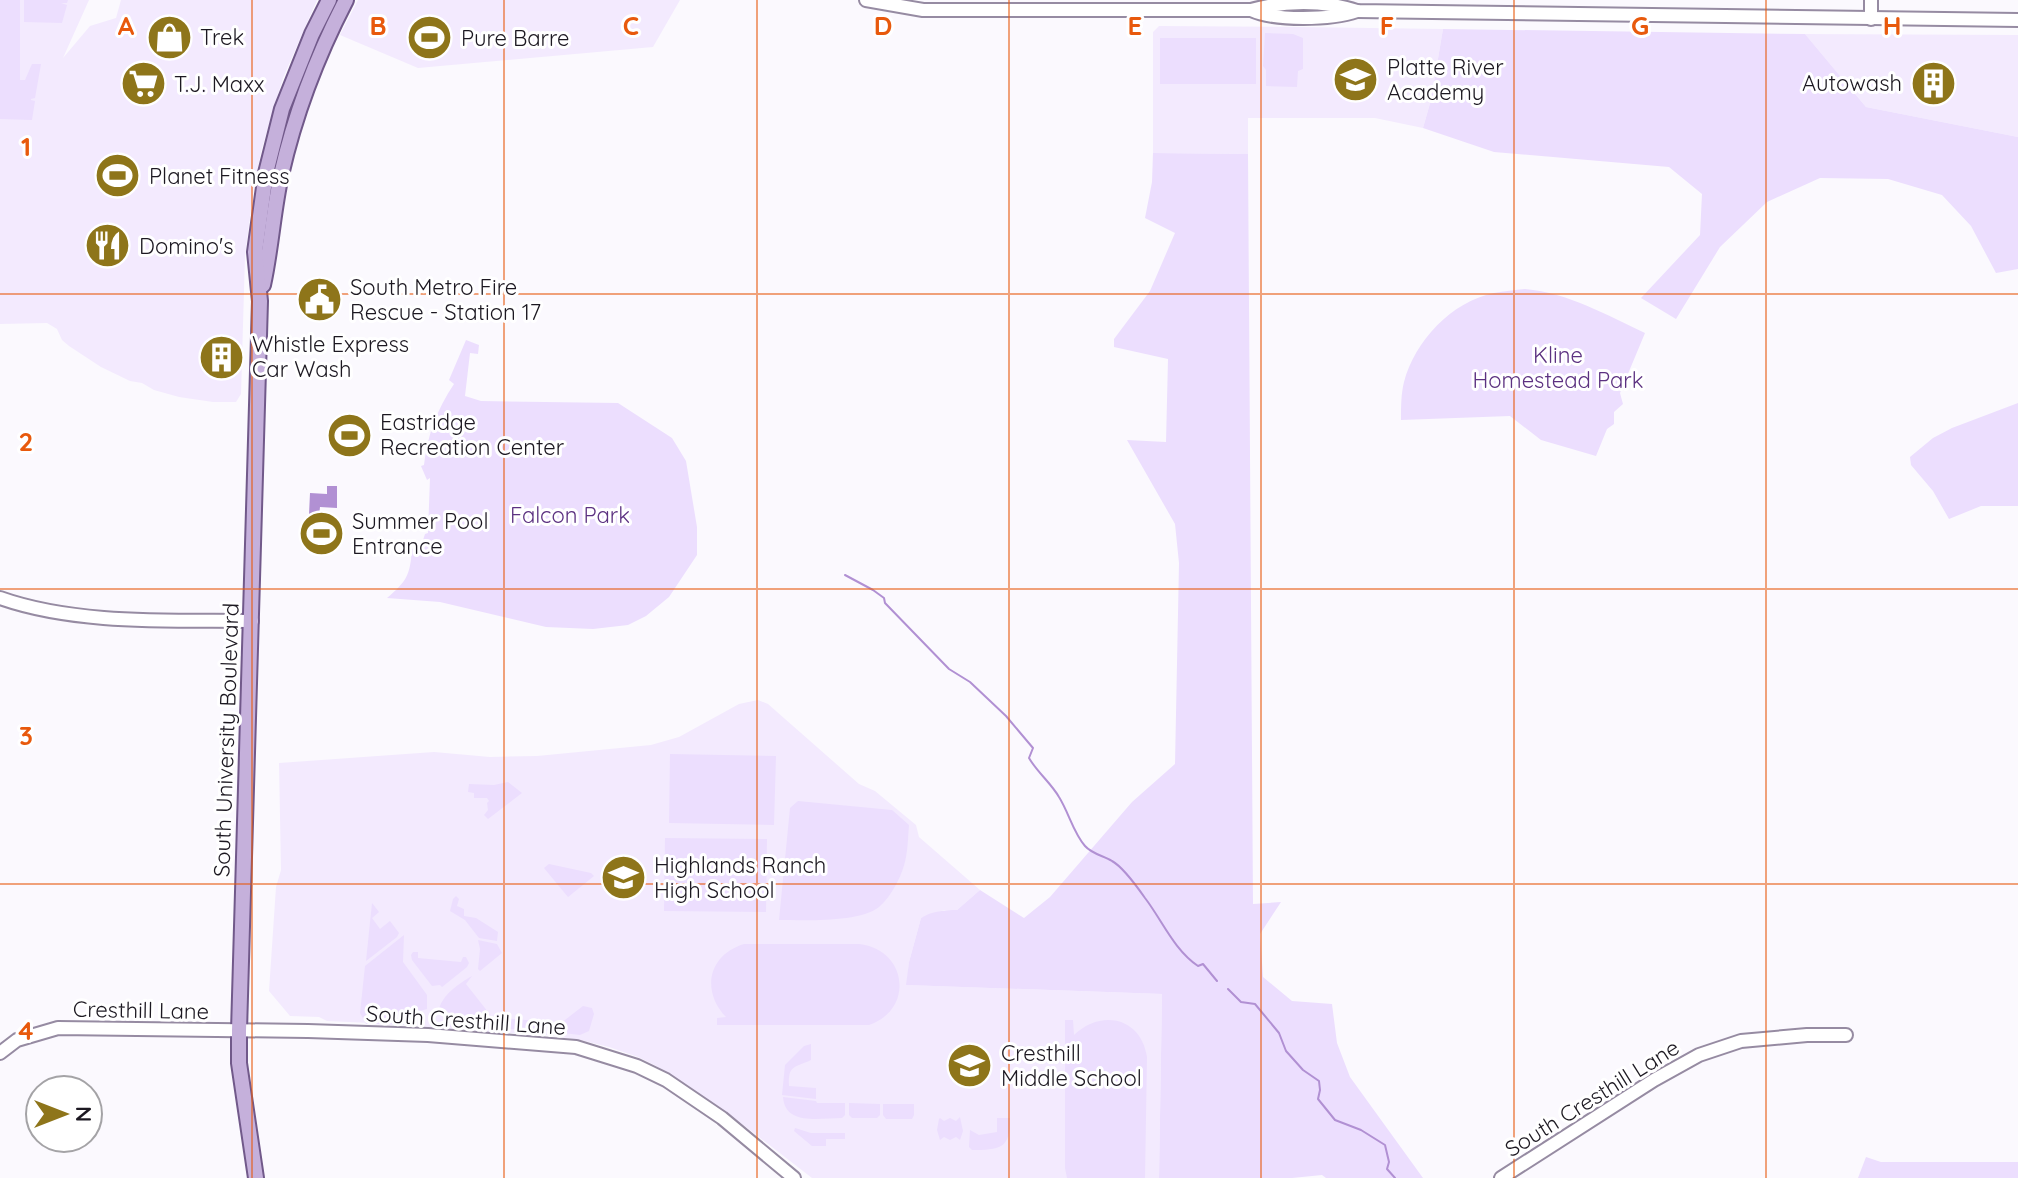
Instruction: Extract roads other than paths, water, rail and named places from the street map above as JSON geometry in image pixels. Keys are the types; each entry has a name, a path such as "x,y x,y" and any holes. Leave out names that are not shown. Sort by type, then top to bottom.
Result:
{"main road":[{"name":"South University Boulevard","path":"256,1178 241,1076 239,1031 260,301 255,252 266,173 282,109 307,44 329,0"},
{"name":"South University Boulevard","path":"260,301 281,176 301,101 325,40 346,0"},
{"path":"866,0 923,10 1251,10 1266,16 1295,17 1339,17 1357,11 2018,20"},
{"path":"1871,0 1871,19"},
{"path":"301,101 298,90 307,66 307,44"},
{"path":"0,598 25,606 101,618 252,621"},
{"name":"Cresthill Lane","path":"0,1053 17,1040 58,1028 239,1031"},
{"name":"South Cresthill Lane","path":"239,1031 428,1035 576,1047 637,1066 685,1091 794,1178"},
{"name":"South Cresthill Lane","path":"1501,1178 1654,1080 1699,1055 1741,1041 1846,1035"}],"waterway":[{"path":"845,575 884,598 885,603 949,669 970,682 1006,716 1033,748 1029,758 1056,792 1085,846 1121,868 1182,952 1198,966 1203,964 1217,981"},
{"path":"1228,989 1241,1002 1255,1004 1279,1033 1286,1051 1303,1070 1319,1081 1318,1099 1335,1120 1361,1130 1385,1145 1389,1162 1387,1169 1395,1178"}],"place":[{"name":"Trek","path":"169,37"},
{"name":"Pure Barre","path":"430,38"},
{"name":"Platte River Academy","path":"1356,80"},
{"name":"Autowash","path":"1933,83"},
{"name":"T.J. Maxx","path":"143,84"},
{"name":"Planet Fitness","path":"118,176"},
{"name":"Domino's","path":"108,246"},
{"name":"South Metro Fire Rescue - Station 17","path":"319,300"},
{"name":"Whistle Express Car Wash","path":"221,357"},
{"name":"Eastridge Recreation Center","path":"349,435"},
{"name":"Summer Pool Entrance","path":"321,534"},
{"name":"Highlands Ranch High School","path":"623,878"},
{"name":"Cresthill Middle School","path":"970,1066"}],"park label":[{"name":"Kline Homestead Park","path":"1558,368"},
{"name":"Falcon Park","path":"570,515"}]}
